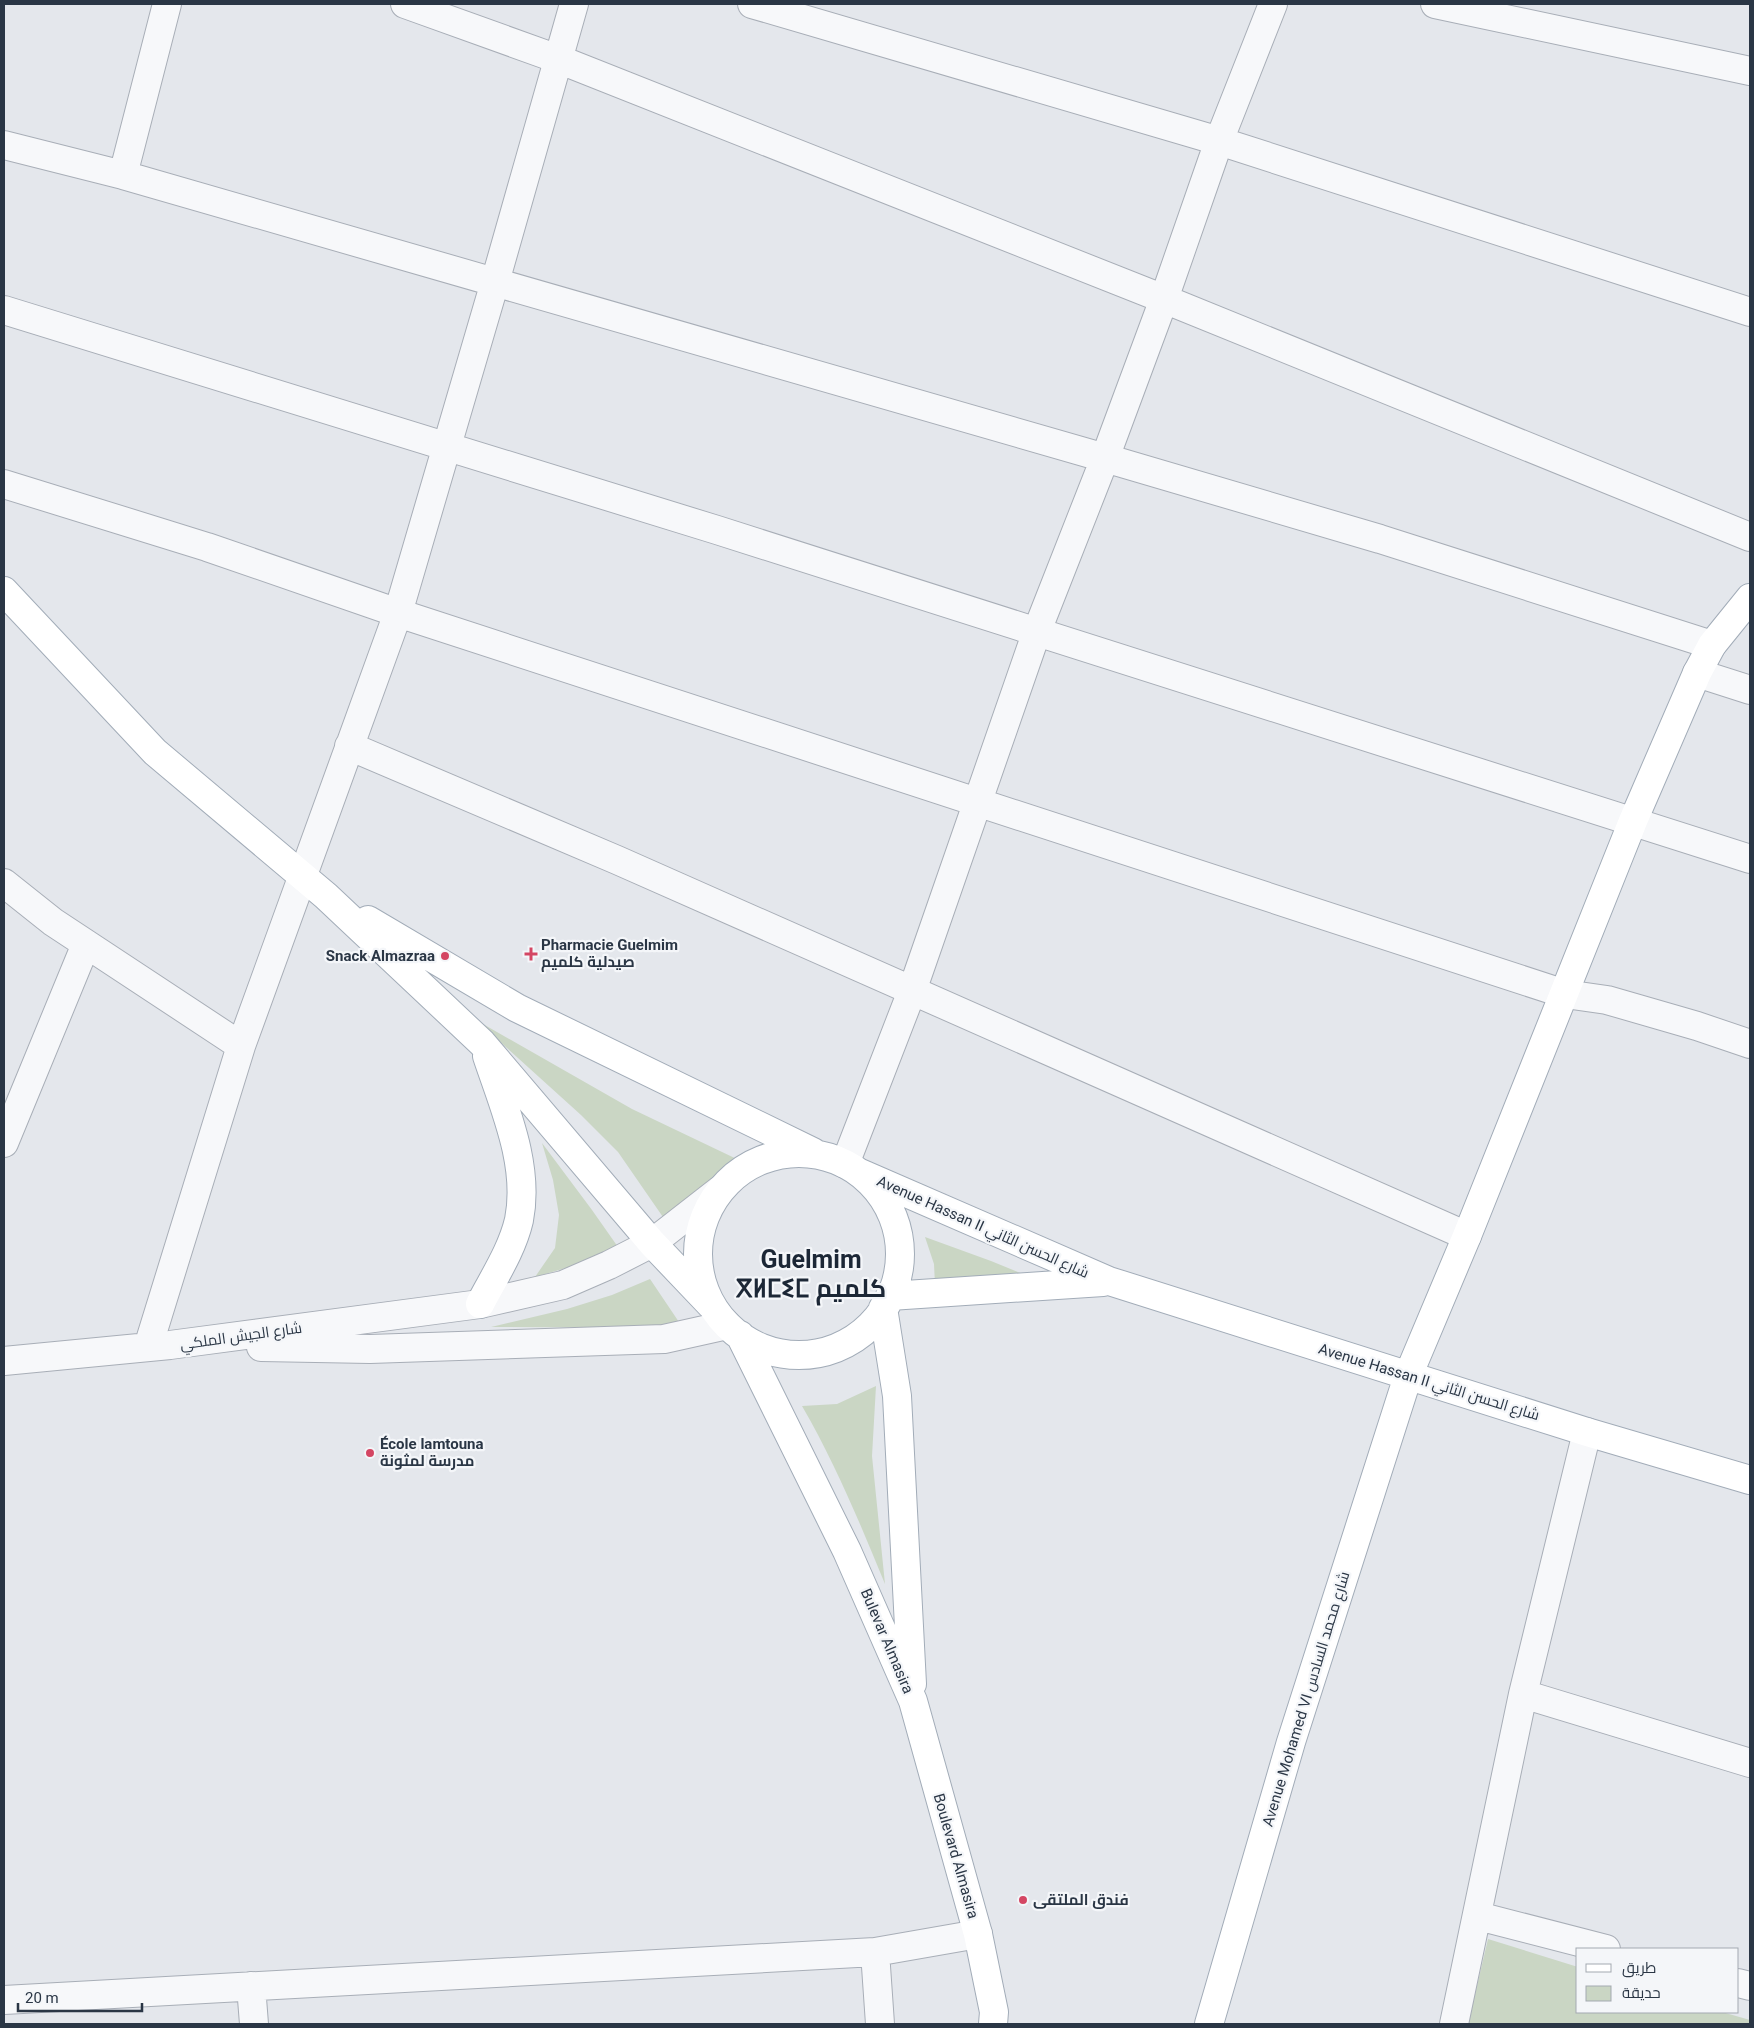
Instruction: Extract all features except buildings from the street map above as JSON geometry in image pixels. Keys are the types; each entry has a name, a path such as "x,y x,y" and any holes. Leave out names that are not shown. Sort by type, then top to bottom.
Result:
{"main road":[{"path":"4,591 155,752 326,896 482,1043 652,1242 726,1322 749,1342 775,1352 802,1355 830,1350 854,1338 876,1320 887,1302 898,1274 900,1252 897,1229 888,1207 875,1188 851,1168"},
{"name":"Avenue Mohamed VI شارع محمد السادس","path":"1209,2024 1294,1733 1408,1376 1467,1236 1633,821 1697,673 1712,645 1748,597"},
{"path":"326,896 518,1008 819,1155"},
{"path":"480,1304 508,1251 518,1222 522,1200 514,1136 482,1043"},
{"path":"726,1322 702,1283 698,1259 699,1234 707,1211 720,1190 740,1172 765,1159 792,1153 819,1155"},
{"name":"Avenue Hassan II شارع الحسن الثاني","path":"819,1155 1109,1281 1587,1432 1750,1480"},
{"name":"Avenue Hassan II شارع الحسن الثاني","path":"887,1302 1109,1281"},
{"name":"Bulevar Almasira","path":"887,1302 897,1396 913,1701"},
{"name":"Bulevar Almasira","path":"726,1322 848,1551 913,1701"},
{"name":"Boulevard Almasira","path":"913,1701 978,1934 996,2020"}],"street":[{"path":"123,175 167,4"},
{"path":"404,4 558,59 1164,299 1750,537"},
{"path":"4,1361 159,1346 241,1046 398,613 574,4"},
{"path":"752,4 1219,141 1750,312"},
{"path":"851,1168 1037,631 1105,458 1164,299 1219,141 1273,4"},
{"path":"1435,4 1750,71"},
{"path":"4,145 123,175 1105,458 1380,539 1712,645"},
{"path":"4,310 447,445 1750,859"},
{"path":"4,484 207,547 398,613 1565,994 1607,1000 1697,1026 1750,1044"},
{"path":"1697,673 1750,690"},
{"path":"349,746 617,860 1467,1236"},
{"path":"4,883 52,922 241,1046"},
{"path":"4,1143 86,944"},
{"name":"شارع الجيش الملكي","path":"159,1346 480,1304 563,1285 608,1265 652,1242 720,1190"},
{"name":"شارع الجيش الملكي","path":"159,1346 370,1349 664,1340 726,1322"},
{"path":"1454,2024 1523,1694 1587,1432"},
{"path":"1523,1694 1750,1763"},
{"path":"1478,1916 1602,1948"},
{"path":"4,2000 874,1952 978,1934"},
{"path":"874,1952 880,2024"},
{"path":"252,1986 254,2024"}],"green space":[{"path":"476,1020 632,1109 743,1162 665,1220 618,1152 581,1115"},
{"path":"542,1143 618,1247 576,1265 535,1277 555,1248 559,1215 553,1180"},
{"path":"925,1237 1040,1281 935,1285 934,1264"},
{"path":"650,1279 683,1328 491,1327 567,1309 612,1295"},
{"path":"876,1386 872,1456 885,1584 836,1471 802,1406 837,1404"},
{"path":"1488,1939 1576,1966 1576,2013 1726,2013 1750,2020 1750,2024 1468,2024"}],"place":[{"name":"Pharmacie Guelmim صيدلية كلميم","path":"531,954"},
{"name":"Snack Almazraa","path":"445,956"},
{"name":"École lamtouna مدرسة لمثونة","path":"370,1453"},
{"name":"فندق الملتقى","path":"1023,1900"}],"district":[{"name":"Guelmim ⴳⵍⵎⵉⵎ كلميم","path":"811,1274"}]}
